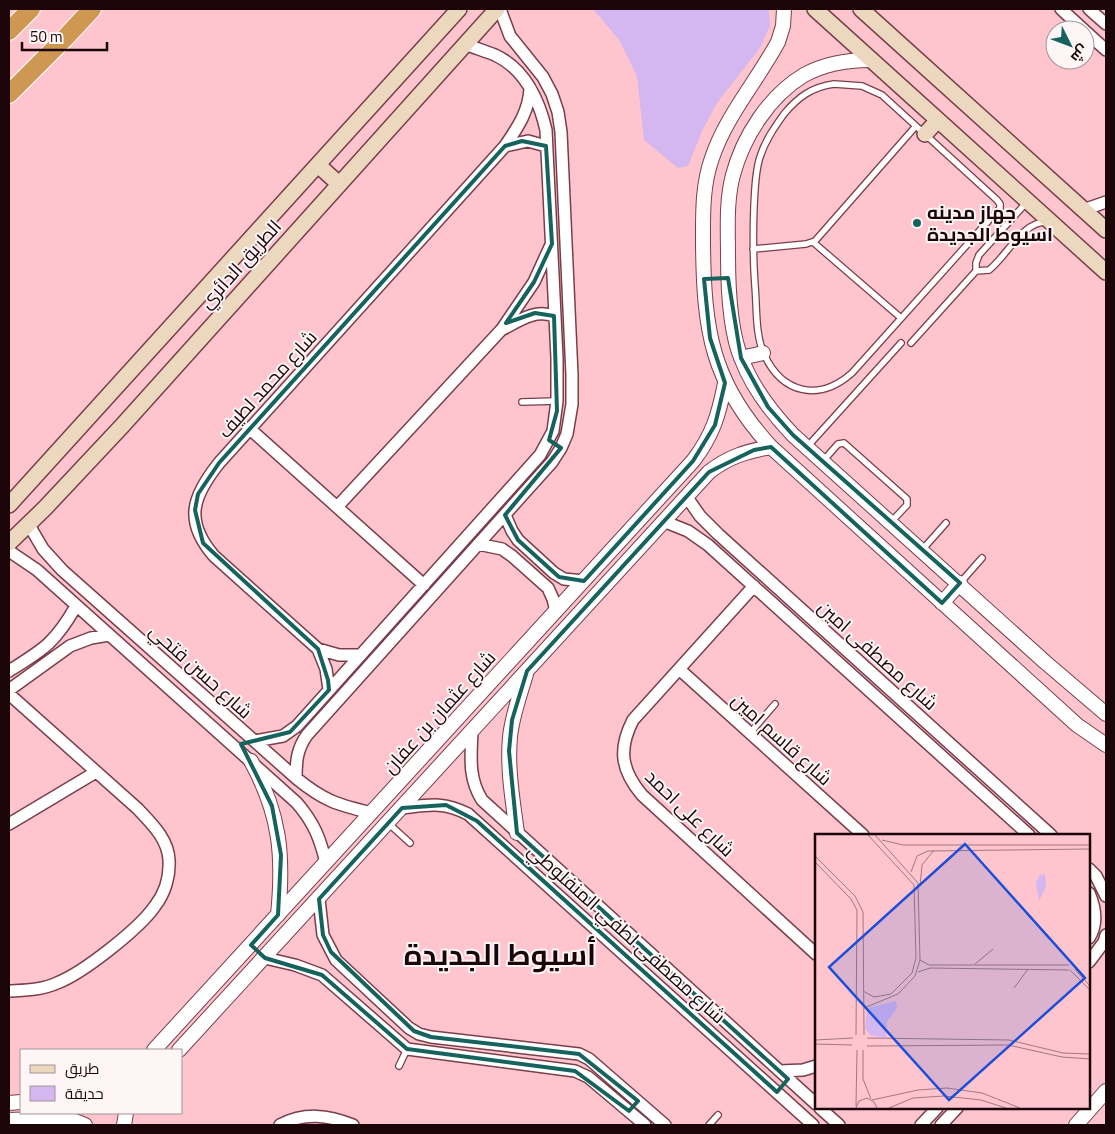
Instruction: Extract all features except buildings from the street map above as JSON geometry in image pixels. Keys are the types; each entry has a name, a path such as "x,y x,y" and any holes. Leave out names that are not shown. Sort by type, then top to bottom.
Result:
{"highway":[{"path":"9,32 31,9"},
{"path":"9,94 92,9"}],"main road":[{"name":"الطريق الدائري","path":"10,503 459,9"},
{"name":"الطريق الدائري","path":"9,543 29,525 122,426 465,44 499,9"},
{"path":"815,9 1106,272"},
{"path":"861,9 1106,230"},
{"path":"921,130 938,120"},
{"path":"318,164 339,184"}],"street":[{"path":"296,778 298,750 307,735 552,462 561,448 571,419 572,375 561,132 558,112 552,94 543,77 510,36 499,9"},
{"path":"784,9 783,26 778,42 720,137 706,179 703,208 704,279 710,338 725,383 745,417 771,447 1077,725 1101,742 1097,745 1106,754"},
{"path":"1060,9 1073,20"},
{"path":"1089,9 1106,24"},
{"path":"1095,40 1106,50"},
{"path":"255,741 283,736 290,732 540,455 549,440 555,421 557,401 546,130 538,101 518,72 495,55 465,44"},
{"path":"870,60 837,63 805,75 791,84 778,96 755,125 742,150 732,176 729,195 728,278 732,318 741,358 758,392 768,407 793,435 960,583 1045,662 1106,714"},
{"name":"شارع محمد لطيف","path":"361,655 339,655 318,649 214,556 203,543 197,527 195,510 198,494 206,479 250,428 505,146 524,116 530,98 530,88"},
{"path":"505,146 528,141 546,146"},
{"path":"1083,210 1106,202"},
{"path":"337,507 502,329 534,282 552,244"},
{"path":"704,279 728,278"},
{"path":"502,329 535,313 548,313 554,316"},
{"path":"741,358 763,352"},
{"name":"شارع عثمان بن عفان","path":"155,1049 693,461 706,445 715,425 725,383"},
{"path":"250,428 424,585"},
{"path":"549,440 561,448"},
{"name":"شارع عثمان بن عفان","path":"180,1049 708,472 737,454 771,447"},
{"name":"شارع مصطفى امين","path":"686,496 692,506 714,530 1050,834"},
{"path":"504,515 518,540 554,573 564,579 584,581"},
{"name":"شارع مصطفى امين","path":"663,521 698,538 754,586 1028,834"},
{"name":"شارع حسن فتحي","path":"29,525 43,549 62,570 296,778 326,799 372,813"},
{"path":"478,544 502,549 512,556 548,588 556,612"},
{"name":"شارع حسن فتحي","path":"9,551 36,570 297,802 307,814 321,841 326,863"},
{"path":"942,603 960,583"},
{"name":"شارع على احمد","path":"754,586 638,714 627,732 624,744 624,757 629,778 642,795 815,953"},
{"path":"9,671 54,640 76,606"},
{"path":"9,690 70,646 84,640 109,635"},
{"name":"شارع محمد لطيف","path":"318,649 326,669 329,690"},
{"name":"شارع قاسم امين","path":"679,669 862,834"},
{"path":"517,833 509,767 509,751 512,720 527,671"},
{"path":"9,694 138,809 156,828 164,842 169,858 169,874 164,891 155,907 124,938 62,982 44,988 9,991"},
{"name":"شارع مصطفى لطفي المنفلوطي","path":"472,731 470,770 476,791 482,800 815,1103"},
{"path":"250,760 263,782 278,830 282,880 278,915"},
{"path":"411,770 425,782"},
{"path":"9,824 96,772"},
{"name":"شارع مصطفى لطفي المنفلوطي","path":"402,808 435,804 446,805 468,814 813,1125"},
{"path":"1090,870 1096,876 1106,896"},
{"path":"1090,896 1095,919 1090,935"},
{"path":"319,899 323,935 336,960 414,1031 431,1036 579,1054 589,1059 665,1125"},
{"path":"1090,961 1104,942 1106,935"},
{"path":"251,945 265,958 295,964 330,981 407,1049 575,1072 588,1077 636,1120"},
{"path":"777,1092 784,1075 815,1066"},
{"path":"1076,1125 1106,1091"},
{"path":"636,1120 638,1101"},
{"name":"شارع مصطفى لطفي المنفلوطي","path":"822,1109 839,1125"},
{"path":"921,1125 936,1109"},
{"path":"941,1125 956,1109"},
{"path":"280,1125 304,1116 320,1116 336,1118 353,1125"},
{"path":"9,1120 67,1118 85,1125"}],"lane":[{"path":"834,84 862,86 882,94 1000,204 1000,208 852,373 842,382 830,388 812,391 798,390 776,374 763,352 758,335 753,249 755,183 759,159 768,138 790,107 802,96 819,86 834,84"},
{"path":"753,249 806,244 822,236 921,130"},
{"path":"911,343 976,271 979,255 1028,201"},
{"path":"976,271 985,271 992,267 1028,227 1039,222 1051,222"},
{"path":"813,242 901,318"},
{"path":"807,447 901,343"},
{"path":"522,402 557,401"},
{"path":"823,461 840,443 844,443 908,499 907,505 891,522"},
{"path":"922,550 946,524"},
{"path":"960,583 982,558"},
{"path":"750,733 776,704"},
{"path":"388,823 410,843"},
{"path":"399,1066 407,1049"},
{"path":"709,1125 718,1115"}],"highlighted area":[{"path":"522,141 546,146 552,244 534,282 506,323 535,313 554,316 557,411 549,440 561,448 505,515 518,540 559,577 584,581 693,461 715,425 725,383 710,338 704,279 728,278 741,358 768,407 793,435 960,583 942,603 771,447 754,450 709,472 527,671 512,720 509,751 517,833 788,1079 777,1092 477,821 446,805 402,808 319,899 323,935 331,952 414,1031 431,1037 579,1054 638,1101 629,1111 575,1071 407,1049 322,975 265,958 251,945 278,915 281,855 272,806 241,744 290,732 329,690 328,680 318,649 203,543 195,510 198,494 219,463 505,146"}],"green space":[{"path":"593,9 769,9 770,26 760,48 717,103 702,131 688,166 678,168 644,140 637,76 619,40"}],"place":[{"name":"جهاز مدينه اسيوط الجديدة","path":"917,223"}],"district":[{"name":"أسيوط الجديدة","path":"500,955"}]}
